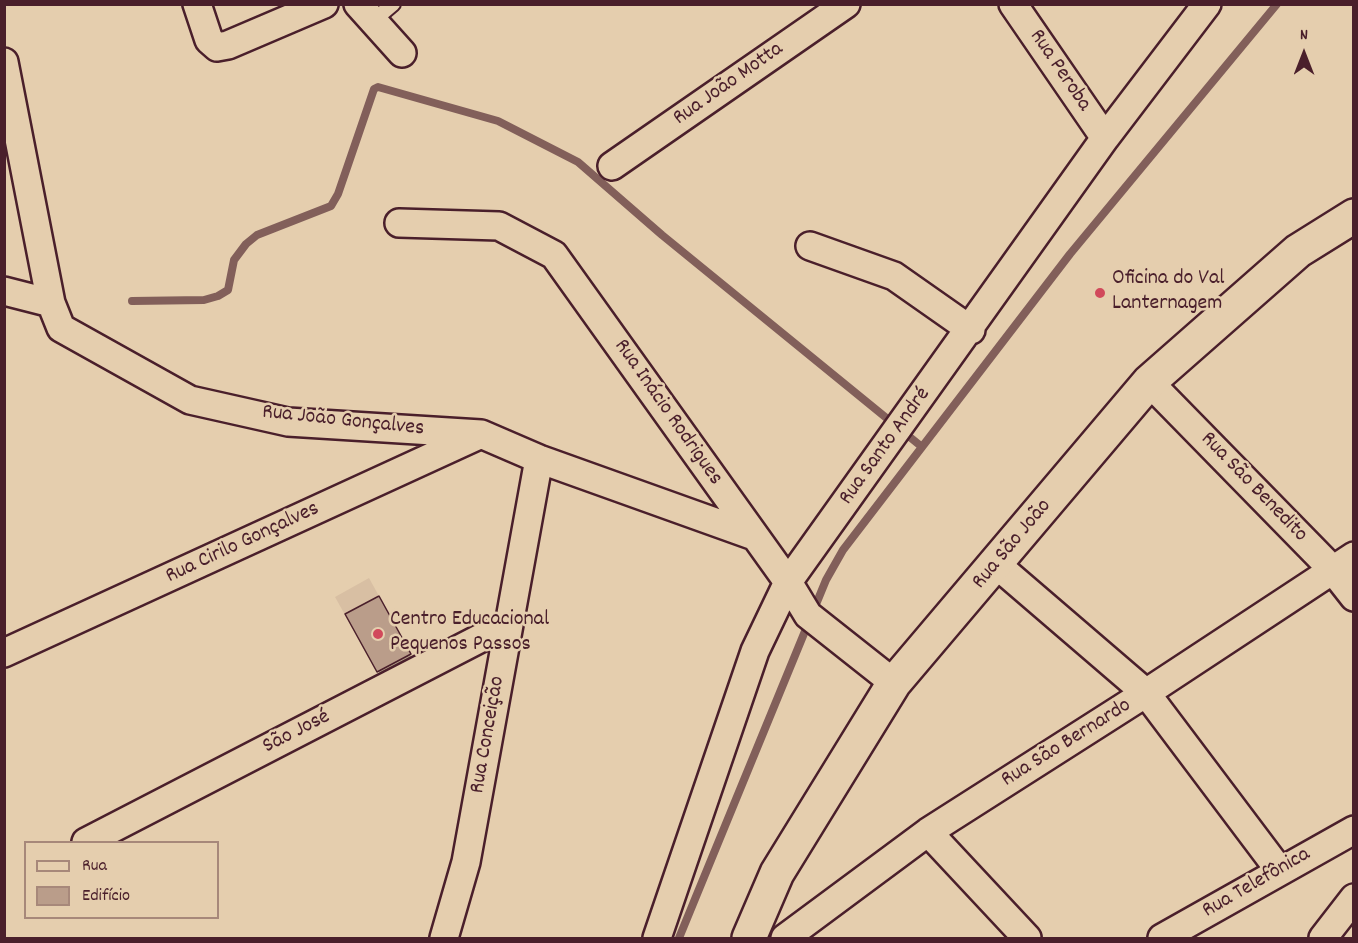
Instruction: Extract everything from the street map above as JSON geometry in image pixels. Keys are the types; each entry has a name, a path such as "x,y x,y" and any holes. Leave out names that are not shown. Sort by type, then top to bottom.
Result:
{"street":[{"path":"197,4 209,40 217,46 228,45 324,4"},
{"name":"Rua João Motta","path":"612,165 846,4"},
{"name":"Rua Peroba","path":"1013,4 1105,138"},
{"path":"374,10 402,53"},
{"name":"Rua Santo André","path":"657,939 755,651 788,582 970,330 1196,10"},
{"name":"Rua João Gonçalves","path":"4,62 51,303 61,328 190,400 288,422 481,434 539,459 754,536"},
{"name":"Rua São João","path":"749,939 777,873 894,683 1149,382 1298,251 1353,216"},
{"name":"Rua Inácio Rodrigues","path":"399,223 499,226 554,255 788,582 808,615 894,683"},
{"path":"810,246 894,276 970,330"},
{"path":"4,291 51,303"},
{"name":"Rua São Benedito","path":"1149,382 1343,562 1353,597"},
{"name":"Rua Cirilo Gonçalves","path":"4,653 481,434"},
{"name":"Rua Conceição","path":"444,939 466,862 539,459"},
{"name":"Rua São Bernardo","path":"785,939 928,832 1146,693 1343,562"},
{"path":"996,565 1146,693 1280,871"},
{"name":"São José","path":"90,841 508,624"},
{"name":"Rua Telefônica","path":"1161,939 1353,830"},
{"path":"928,832 1027,939"},
{"path":"1323,939 1353,898"}],"shaded area":[{"name":"Centro Educacional Pequenos Passos","path":"369,578 411,654 377,672 335,597"}],"building":[{"name":"Centro Educacional Pequenos Passos","path":"379,596 411,654 377,672 345,614"}],"waterway":[{"path":"679,938 826,580 843,550 1070,254 1277,4"},
{"path":"132,301 204,300 218,296 228,290 234,260 246,244 257,235 331,206 338,194 374,89 378,87 498,121 578,162 662,235 922,447"}],"place":[{"name":"Oficina do Val Lanternagem","path":"1100,293"},
{"name":"Centro Educacional Pequenos Passos","path":"378,634"}]}
